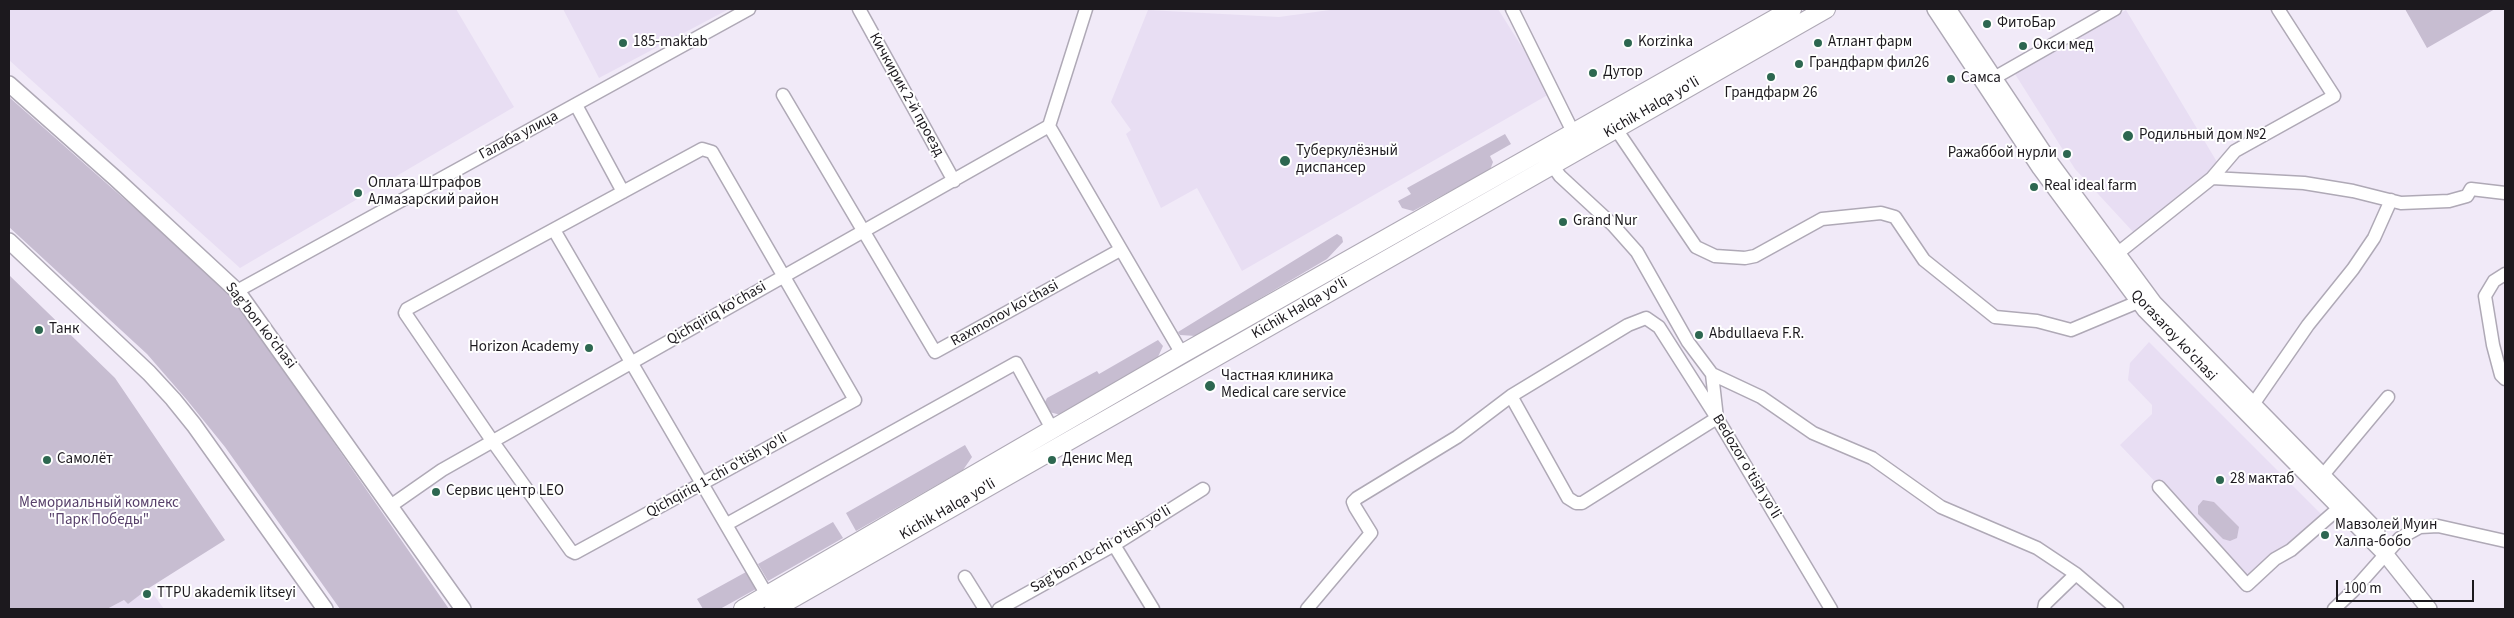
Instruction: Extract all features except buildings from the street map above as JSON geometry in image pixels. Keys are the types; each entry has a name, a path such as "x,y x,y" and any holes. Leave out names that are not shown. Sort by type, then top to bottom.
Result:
{"highway":[{"name":"Kichik Halqa yo'li","path":"743,609 771,602 1315,301 1616,129 1694,74 1792,9"},
{"name":"Kichik Halqa yo'li","path":"870,546 1052,429 1573,132 1826,9"},
{"path":"1305,284 1315,301"}],"main road":[{"name":"Qorasaroy ko'chasi","path":"1935,9 2154,303 2254,403 2322,475 2442,609"},
{"name":"Qorasaroy ko'chasi","path":"1948,9 2040,168 2138,302 2339,508 2389,551 2430,609"},
{"name":"Sag’bon ko’chasi","path":"9,84 115,178 237,291 463,609"},
{"path":"9,241 149,373 172,399 194,425 325,609"}],"street":[{"name":"Галаба улица","path":"237,291 576,106 749,9"},
{"name":"Кичкирик 2-й проезд","path":"859,9 954,181"},
{"path":"1086,9 1049,126 1182,354"},
{"path":"1512,9 1573,132"},
{"path":"1989,81 2115,9"},
{"path":"2118,254 2212,178 2235,151 2334,96 2278,9"},
{"path":"783,95 863,230"},
{"path":"576,106 623,192"},
{"name":"Qichqiriq ko'chasi","path":"389,507 442,470 1049,126"},
{"path":"1616,129 1696,247 1715,256 1745,258 1755,256 1822,220 1881,213 1896,217 1924,260 1995,317 2037,321 2071,330 2138,302"},
{"path":"493,442 405,313 407,309 693,152 702,149 712,152 783,276"},
{"path":"1552,165 1560,176 1613,225 1636,252 1688,342 1712,374 1760,397 1813,433 1872,458 1941,507 2037,548 2076,574 2117,609"},
{"path":"2212,178 2272,183 2304,182 2401,203 2449,201 2467,196 2472,189 2505,194"},
{"path":"2254,403 2308,325 2353,269 2374,238 2391,200"},
{"path":"554,230 633,362 771,602"},
{"name":"Raxmonov ko'chasi","path":"863,230 935,352 1120,250"},
{"path":"2505,274 2494,281 2485,296 2493,345 2501,375 2505,379"},
{"name":"Qichqiriq 1-chi o'tish yo'li","path":"493,442 571,551 575,553 855,400 783,276"},
{"name":"Bedozor o'tish yo'li","path":"1511,396 1636,320 1650,319 1659,327 1717,418 1832,609"},
{"path":"727,524 1016,363 1052,429"},
{"path":"1307,609 1371,533 1354,507 1353,502 1458,437 1511,396 1568,498 1576,503 1582,502 1717,418 1712,374"},
{"path":"2322,475 2388,397"},
{"path":"2159,487 2247,585 2275,559 2291,550 2339,508"},
{"name":"Sag'bon 10-chi o'tish yo'li","path":"998,609 1114,545 1203,489"},
{"path":"2334,609 2353,591 2400,538 2420,527 2438,526 2505,541"},
{"path":"1114,545 1153,609"},
{"path":"2044,609 2045,604 2076,574"},
{"path":"966,577 985,609"}],"shaded area":[{"path":"9,9 456,9 514,107 240,268 9,60"},
{"name":"185-maktab","path":"563,9 729,9 599,78"},
{"name":"Туберкулёзный диспансер","path":"1337,9 1498,9 1551,93 1242,271 1197,188 1161,208 1126,134 1131,130 1111,102 1148,10 1279,17"},
{"name":"Родильный дом №2","path":"2126,10 2220,167 2135,234 2075,169 2015,74"},
{"name":"28 мактаб","path":"2149,342 2322,515 2293,544 2272,554 2246,577 2120,445 2152,414 2152,405 2128,380 2130,363"},
{"name":"TTPU akademik litseyi","path":"149,588 164,609 107,609 124,600 128,603"}],"green space":[{"path":"2405,9 2495,9 2427,48"},
{"path":"9,97 165,235 235,300 449,609 340,609 225,447 187,400 147,354 9,227"},
{"path":"1505,134 1511,144 1490,156 1493,162 1490,170 1413,211 1402,208 1398,201 1411,194 1407,188"},
{"path":"1337,234 1342,237 1343,242 1327,259 1196,336 1180,335 1178,332"},
{"name":"Мемориальный комлекс \"Парк Победы\"","path":"9,275 115,378 225,540 149,588 128,604 124,600 107,609 9,609"},
{"path":"1295,297 1298,302 882,543 879,538"},
{"path":"1158,340 1163,346 1157,359 1061,415 1049,412 1044,404 1047,398 1097,371 1099,374"},
{"path":"965,445 972,457 963,470 856,531 846,513"},
{"path":"2203,500 2214,502 2239,527 2237,538 2230,541 2223,539 2198,514 2198,506"},
{"path":"833,522 843,538 768,581 758,564"},
{"path":"746,572 756,589 720,609 703,609 697,599"}],"place":[{"name":"ФитоБар","path":"1987,24"},
{"name":"185-maktab","path":"623,43"},
{"name":"Korzinka","path":"1628,43"},
{"name":"Атлант фарм","path":"1818,43"},
{"name":"Окси мед","path":"2023,46"},
{"name":"Грандфарм фил26","path":"1799,64"},
{"name":"Дутор","path":"1593,73"},
{"name":"Грандфарм 26","path":"1771,77"},
{"name":"Самса","path":"1951,79"},
{"name":"Родильный дом №2","path":"2128,136"},
{"name":"Ражаббой нурли","path":"2067,154"},
{"name":"Туберкулёзный диспансер","path":"1285,161"},
{"name":"Real ideal farm","path":"2034,187"},
{"name":"Оплата Штрафов Aлмазарский район","path":"358,193"},
{"name":"Grand Nur","path":"1563,222"},
{"name":"Танк","path":"39,330"},
{"name":"Abdullaeva F.R.","path":"1699,335"},
{"name":"Horizon Academy","path":"589,348"},
{"name":"Частная клиника Medical care service","path":"1210,386"},
{"name":"Самолёт","path":"47,460"},
{"name":"Денис Мед","path":"1052,460"},
{"name":"28 мактаб","path":"2220,480"},
{"name":"Сервис центр LEO","path":"436,492"},
{"name":"Мавзолей Муин Халпа-бобо","path":"2325,535"},
{"name":"TTPU akademik litseyi","path":"147,594"}]}
